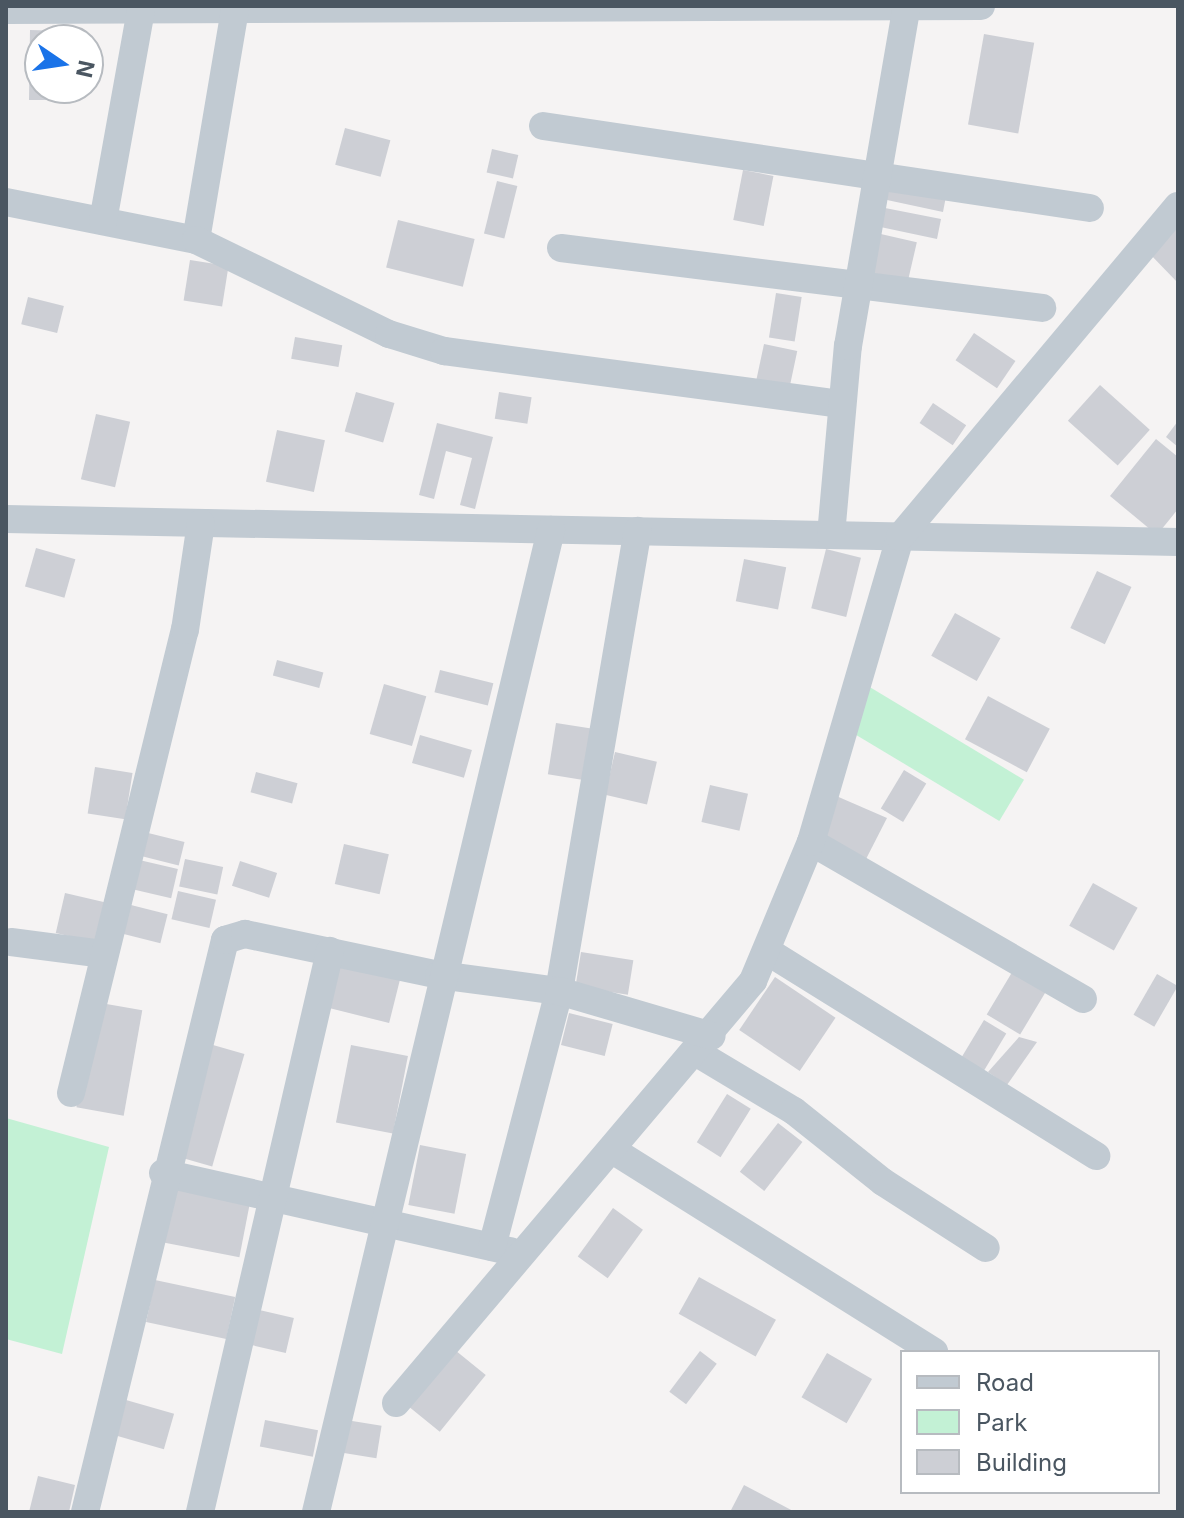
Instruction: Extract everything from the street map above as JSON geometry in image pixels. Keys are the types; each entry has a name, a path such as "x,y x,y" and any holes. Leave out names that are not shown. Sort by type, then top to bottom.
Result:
{"street":[{"path":"831,535 841,404 858,285 880,174 907,6"},
{"path":"6,10 981,6"},
{"path":"103,221 141,9"},
{"path":"196,240 235,9"},
{"path":"543,126 880,174 1090,208"},
{"path":"396,1403 527,1255 704,1045 767,951 811,842 900,537 1178,206"},
{"path":"8,210 103,221 196,240 389,334 444,351 841,404"},
{"path":"561,248 1042,308"},
{"path":"6,519 1178,542"},
{"path":"71,1093 185,630 201,523"},
{"path":"316,1512 385,1223 439,975 551,530"},
{"path":"492,1247 559,991 638,531"},
{"path":"811,842 1083,999"},
{"path":"85,1512 163,1173 225,940 245,934 439,975 559,991 704,1045 883,1182 986,1248"},
{"path":"11,942 104,954"},
{"path":"200,1512 270,1197 330,951"},
{"path":"767,951 1096,1156"},
{"path":"614,1151 931,1350"},
{"path":"163,1173 527,1255"}],"green space":[{"path":"868,686 1024,780 999,821 843,727"},
{"path":"6,1118 109,1147 62,1354 6,1339"}],"building":[{"path":"984,34 1034,43 1018,133 968,125"},
{"path":"345,128 390,140 381,177 335,165"},
{"path":"492,149 518,155 513,178 487,172"},
{"path":"743,170 773,176 764,226 733,220"},
{"path":"881,177 947,191 943,212 887,200 885,208 941,219 937,239 871,225"},
{"path":"497,181 517,186 504,238 484,233"},
{"path":"398,220 475,239 463,287 386,268"},
{"path":"1178,220 1178,283 1147,251"},
{"path":"872,232 917,242 906,289 861,279"},
{"path":"190,260 229,266 222,307 184,300"},
{"path":"776,293 802,297 795,342 769,337"},
{"path":"28,297 64,306 57,333 21,324"},
{"path":"974,333 1015,361 997,388 956,360"},
{"path":"295,337 342,345 338,367 291,359"},
{"path":"764,344 797,351 788,393 755,386"},
{"path":"1100,385 1150,430 1118,466 1068,421"},
{"path":"356,392 394,403 383,442 345,431"},
{"path":"499,392 532,397 527,424 495,419"},
{"path":"933,403 966,425 953,445 920,423"},
{"path":"96,414 130,422 115,487 81,479"},
{"path":"1178,421 1178,447 1166,437"},
{"path":"437,423 493,437 475,509 460,505 472,458 446,451 434,499 419,495"},
{"path":"277,430 325,440 314,492 266,482"},
{"path":"1156,439 1178,457 1178,509 1157,535 1110,496"},
{"path":"36,548 75,559 64,598 25,586"},
{"path":"826,549 861,558 846,617 811,608"},
{"path":"744,559 786,567 778,609 736,601"},
{"path":"1097,571 1131,587 1105,644 1070,628"},
{"path":"955,613 1000,638 977,681 931,656"},
{"path":"277,660 323,672 319,688 273,675"},
{"path":"440,670 493,683 488,706 434,692"},
{"path":"384,684 426,696 412,746 370,734"},
{"path":"988,696 1050,729 1027,772 965,739"},
{"path":"556,723 595,729 586,780 548,774"},
{"path":"420,735 472,750 464,778 412,763"},
{"path":"615,752 657,762 647,805 605,795"},
{"path":"95,767 133,773 125,819 88,813"},
{"path":"904,770 926,783 903,822 881,809"},
{"path":"256,772 298,783 292,803 251,792"},
{"path":"710,785 748,794 739,831 701,822"},
{"path":"834,795 887,818 865,861 818,832"},
{"path":"136,830 185,842 179,865 130,853"},
{"path":"344,844 389,854 380,894 335,884"},
{"path":"135,859 178,869 171,898 128,888"},
{"path":"185,859 223,867 217,894 179,886"},
{"path":"240,861 277,873 269,898 232,886"},
{"path":"1093,883 1138,908 1114,951 1069,926"},
{"path":"178,891 216,900 209,928 171,919"},
{"path":"65,893 108,903 99,943 56,933"},
{"path":"123,903 168,914 160,943 116,932"},
{"path":"581,952 633,960 628,995 576,987"},
{"path":"335,959 401,975 389,1023 323,1007"},
{"path":"1014,969 1047,989 1020,1035 987,1014"},
{"path":"1157,974 1178,986 1154,1027 1134,1015"},
{"path":"775,977 836,1018 800,1071 739,1030"},
{"path":"95,1002 142,1010 124,1116 76,1107"},
{"path":"569,1013 613,1024 605,1056 561,1045"},
{"path":"984,1020 1006,1033 981,1075 959,1062"},
{"path":"1019,1037 1037,1042 1007,1085 988,1072"},
{"path":"206,1043 244,1054 212,1166 174,1155"},
{"path":"351,1045 408,1056 393,1134 336,1123"},
{"path":"727,1094 751,1109 721,1157 697,1142"},
{"path":"778,1123 802,1142 764,1191 740,1172"},
{"path":"420,1145 466,1154 454,1214 408,1205"},
{"path":"167,1184 250,1200 239,1257 156,1241"},
{"path":"613,1208 643,1230 608,1278 578,1257"},
{"path":"699,1277 776,1320 756,1356 679,1314"},
{"path":"155,1280 235,1297 226,1339 146,1322"},
{"path":"251,1308 294,1318 286,1353 243,1343"},
{"path":"450,1346 486,1375 440,1432 404,1403"},
{"path":"700,1351 717,1364 686,1404 669,1392"},
{"path":"827,1353 872,1379 847,1423 802,1397"},
{"path":"126,1400 174,1414 164,1449 116,1436"},
{"path":"265,1420 318,1430 313,1457 260,1447"},
{"path":"346,1420 382,1426 376,1458 341,1453"},
{"path":"38,1476 75,1485 69,1512 29,1512"},
{"path":"744,1485 795,1512 730,1512"}]}
